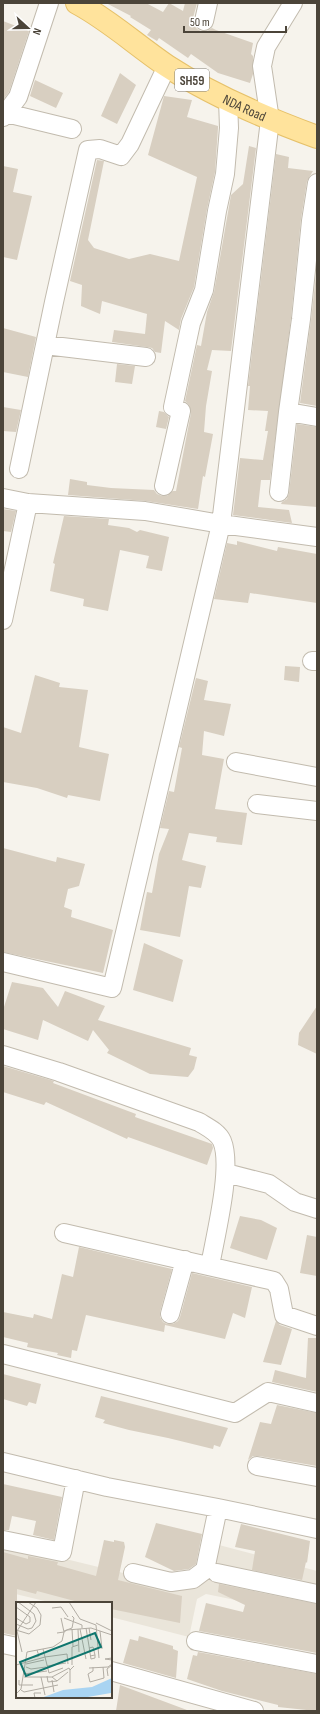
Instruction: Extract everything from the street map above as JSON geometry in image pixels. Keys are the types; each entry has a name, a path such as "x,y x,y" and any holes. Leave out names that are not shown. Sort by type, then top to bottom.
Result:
{"main road":[{"name":"NDA Road","path":"88,6 167,66 228,100 270,120 317,137"}],"street":[{"path":"49,3 18,97 5,115 72,129"},
{"path":"204,21 208,3"},
{"path":"3,962 112,988 221,524 270,120 262,66 266,46 293,3"},
{"path":"18,469 88,150 100,149 121,156 130,144 167,66"},
{"path":"164,486 181,411 173,407 191,323 204,290 217,211 225,174 229,128 228,100"},
{"path":"278,492 301,320 311,221 317,183"},
{"path":"45,345 146,357"},
{"path":"288,412 317,417"},
{"path":"3,498 28,503 145,511 221,524 317,537"},
{"path":"3,616 28,503"},
{"path":"236,762 317,777"},
{"path":"257,804 317,811"},
{"path":"3,1055 59,1072 198,1122 218,1135 222,1142 226,1173 210,1266"},
{"path":"226,1173 269,1184 295,1202 317,1209"},
{"path":"64,1233 274,1281 279,1289 284,1315 317,1326"},
{"path":"170,1314 185,1260"},
{"path":"3,1354 235,1413 268,1392 317,1403"},
{"path":"3,1462 107,1487 317,1529"},
{"path":"257,1466 317,1477"},
{"path":"3,1540 62,1552 76,1479"},
{"path":"133,1572 171,1582 193,1579 205,1570 218,1508"},
{"path":"217,1573 317,1594"},
{"path":"196,1641 317,1664"},
{"path":"3,1644 16,1648"},
{"path":"112,1671 254,1711"}],"shaded area":[{"path":"8,1545 189,1589 213,1571 219,1545 317,1571 317,1617 206,1594 197,1599 189,1637 112,1617 112,1602 49,1602 3,1591 3,1549"}],"building":[{"path":"106,3 146,3 163,12 169,3 183,11 185,3 197,3 193,18 194,25 197,29 207,31 212,28 253,43 251,54 253,56 253,74 250,83 218,73 191,54 188,58 159,38 157,41 147,35 151,30 130,17 131,16"},
{"path":"3,21 29,31 9,92 3,100"},
{"path":"120,73 136,85 117,124 101,116"},
{"path":"35,80 63,93 56,108 30,96"},
{"path":"164,96 192,100 187,117 218,126 218,128 215,172 207,209 194,287 181,319 179,330 165,321 161,353 155,352 152,348 112,342 114,330 145,334 147,314 102,301 100,314 81,306 82,285 70,281 97,160 104,161 88,240 94,248 129,259 150,254 179,261 197,177 148,155"},
{"path":"249,146 256,148 231,351 212,350 207,370 212,371 206,406 204,432 213,434 205,477 203,476 198,509 146,501 68,495 70,479 87,482 87,485 111,488 154,490 157,494 162,496 167,496 173,491 176,491 191,413 189,405 185,401 197,345 201,346 207,312 214,292 231,195 243,184"},
{"path":"276,154 289,157 288,168 313,171 307,181 301,219 291,318 270,480 261,480 258,507 289,510 292,523 233,515 240,458 263,460 268,431 265,431 268,411 248,410 250,386 248,386"},
{"path":"3,166 18,169 13,192 32,196 17,260 3,257"},
{"path":"317,266 317,406 300,403"},
{"path":"3,328 36,337 28,377 3,372"},
{"path":"117,364 135,366 132,384 115,382"},
{"path":"3,407 21,410 16,432 3,431"},
{"path":"159,411 164,412 169,417 166,429 156,427"},
{"path":"297,424 317,427 317,507 281,504 287,499 289,493"},
{"path":"3,509 16,511 11,532 3,531"},
{"path":"64,516 109,519 108,525 129,528 137,532 140,530 169,537 162,571 146,568 149,556 120,550 108,611 83,606 84,599 50,591 55,564 53,563"},
{"path":"237,541 277,551 278,547 317,554 317,603 250,593 248,603 214,599 227,543 237,545"},
{"path":"285,666 300,667 299,682 284,680"},
{"path":"35,675 60,683 59,687 88,690 79,747 109,754 100,801 68,795 67,798 37,788 3,782 3,727 21,733"},
{"path":"196,678 208,681 204,700 231,704 224,736 204,731 202,755 224,759 215,809 247,813 242,845 216,842 217,837 189,833 182,860 206,866 201,888 189,886 180,937 140,930 147,892 152,893 159,854 169,829 160,828 169,791 174,792 182,748 179,747"},
{"path":"3,848 56,862 57,857 85,864 79,886 68,889 64,907 72,910 71,917 113,930 103,973 3,952"},
{"path":"144,943 183,960 173,1002 133,990"},
{"path":"12,982 43,988 58,1007 65,991 105,1006 98,1020 191,1048 189,1055 197,1057 194,1069 188,1077 150,1074 107,1053 109,1050 93,1030 88,1041 43,1020 38,1040 3,1029 3,1010"},
{"path":"317,1006 317,1054 298,1045 299,1033"},
{"path":"3,1066 54,1081 53,1083 136,1114 135,1117 212,1144 213,1148 207,1165 128,1137 127,1139 46,1102 44,1105 3,1092"},
{"path":"240,1216 261,1220 277,1228 267,1260 230,1248"},
{"path":"307,1235 317,1237 317,1276 300,1273"},
{"path":"79,1247 172,1269 160,1312 160,1317 163,1322 167,1324 173,1324 178,1321 180,1317 192,1273 252,1287 245,1318 233,1313 225,1339 165,1325 164,1332 86,1315 77,1351 72,1350 71,1358 57,1355 58,1353 27,1347 28,1343 3,1337 3,1312 33,1318 34,1314 52,1319 62,1274 73,1277"},
{"path":"276,1321 280,1325 292,1329 281,1365 263,1362"},
{"path":"308,1338 317,1338 317,1392 272,1382 275,1370 306,1378"},
{"path":"3,1374 41,1384 36,1404 29,1402 27,1406 3,1399"},
{"path":"101,1396 228,1428 220,1447 214,1445 213,1449 129,1430 103,1423 105,1420 95,1417"},
{"path":"277,1405 317,1413 317,1466 259,1456 253,1456 248,1460 260,1422 271,1424"},
{"path":"3,1484 62,1497 54,1540 33,1535 36,1521 12,1516 9,1530 3,1530"},
{"path":"156,1523 202,1534 196,1564 189,1569 174,1571 145,1557"},
{"path":"241,1524 310,1541 307,1563 306,1562 302,1580 252,1570 255,1551 235,1547"},
{"path":"104,1540 124,1542 125,1547 118,1580 182,1596 180,1623 112,1609 112,1602 78,1602 37,1591 36,1594 17,1589 16,1636 3,1633 3,1552 28,1559 28,1556 58,1562 57,1565 96,1576"},
{"path":"219,1584 317,1604 317,1653 199,1631 206,1603 243,1612 245,1605 218,1592"},
{"path":"139,1636 173,1646 173,1649 178,1651 176,1678 123,1663 130,1639 138,1641"},
{"path":"198,1652 317,1674 316,1711 278,1707 278,1705 222,1691 187,1679 193,1655 197,1656"},
{"path":"120,1685 187,1710 116,1711"}]}
